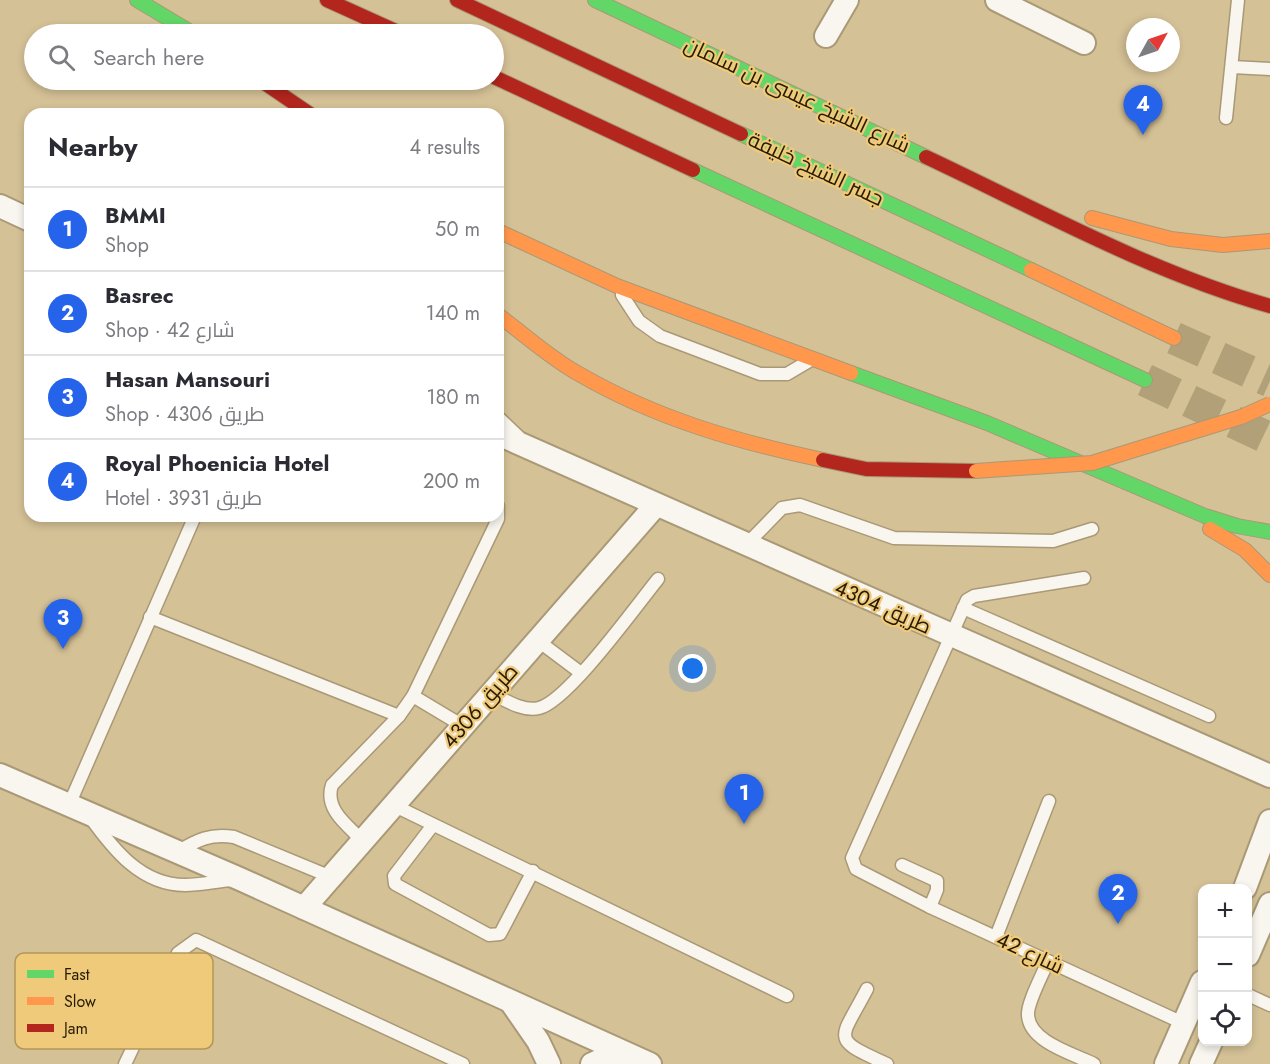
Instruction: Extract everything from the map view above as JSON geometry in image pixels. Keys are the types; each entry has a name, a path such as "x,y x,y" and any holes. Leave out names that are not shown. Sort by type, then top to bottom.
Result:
{"highway":[{"path":"125,0 160,24"},
{"path":"137,0 177,24"},
{"path":"327,0 380,24"},
{"name":"جسر الشيخ خليفة","path":"457,0 1174,338"},
{"name":"شارع الشيخ عيسى بن سلمان","path":"595,0 999,191"},
{"path":"504,82 1145,380"},
{"path":"275,90 301,108"},
{"path":"999,191 1171,239 1223,244 1270,241"},
{"path":"999,191 1143,260 1220,292 1270,306"},
{"path":"504,234 549,258 620,289 985,423 1237,527 1268,531"},
{"path":"504,319 578,374 689,426 751,445 866,469 976,471 1092,463 1232,420 1270,404"},
{"path":"1149,492 1245,550 1270,575"}],"street":[{"path":"826,36 847,0"},
{"path":"997,0 1084,43"},
{"path":"0,206 24,217"},
{"name":"طريق 4304","path":"504,437 1270,776"},
{"name":"طريق 4306","path":"304,908 656,505"},
{"path":"0,775 240,879 645,1062"},
{"path":"1246,884 1270,821"},
{"path":"1252,946 1270,904"},
{"path":"1166,1064 1193,1028 1201,992"},
{"path":"510,1000 538,1041 549,1064"},
{"path":"1201,1064 1210,1046"},
{"path":"592,1064 603,1059 645,1062"}],"lane":[{"path":"1226,118 1238,0"},
{"path":"1232,67 1270,69"},
{"path":"620,289 631,312 650,330 754,372 774,376 787,374 810,360"},
{"path":"504,423 527,447"},
{"path":"746,545 782,508 800,504 894,538 1053,541 1092,529"},
{"path":"192,522 150,617 77,808 116,853 134,867 157,878 183,885 240,879"},
{"path":"363,841 333,808 329,794 337,779 399,716 413,696 497,522"},
{"path":"1084,578 974,596 963,608 1209,716"},
{"path":"491,693 528,709 541,708 556,698 581,673 658,579"},
{"name":"شارع 42","path":"963,608 852,858 856,869 930,907 1193,1028"},
{"path":"150,617 399,716"},
{"path":"537,640 581,673"},
{"path":"413,696 463,726"},
{"path":"996,937 1049,801"},
{"path":"393,805 787,996"},
{"path":"433,825 394,876 395,884 489,935 500,934 533,872"},
{"path":"177,852 200,839 220,835 234,837 332,877"},
{"path":"902,865 937,881 938,886 930,907"},
{"path":"178,953 196,940 463,1064"},
{"path":"1048,962 1028,1014 1030,1023 1042,1038 1094,1064"},
{"path":"867,988 845,1031 845,1040 852,1048 888,1064"},
{"path":"1252,996 1270,1005"},
{"path":"1213,1046 1217,1064"},
{"path":"125,1064 132,1049"}],"tunnel":[{"path":"1174,338 1270,381"},
{"path":"1145,380 1270,439"}],"traffic: fast":[{"path":"137,0 177,24"},
{"path":"595,0 926,157"},
{"path":"741,134 1031,270"},
{"path":"693,170 1145,380"},
{"path":"851,373 987,423 1205,516 1237,526 1270,532"}],"traffic: slow":[{"path":"1092,218 1171,239 1223,245 1270,241"},
{"path":"504,234 617,286 851,373"},
{"path":"1031,270 1174,338"},
{"path":"504,320 568,368 637,403 697,427 823,460"},
{"path":"976,471 1092,463 1241,417 1270,404"},
{"path":"1210,529 1245,550 1270,575"}],"traffic: jam":[{"path":"327,0 380,24"},
{"path":"457,0 741,134"},
{"path":"504,82 693,170"},
{"path":"275,90 301,108"},
{"path":"926,157 1138,258 1225,292 1270,306"},
{"path":"823,460 866,469 976,471"}],"place":[{"name":"Royal Phoenicia Hotel","path":"1143,135"},
{"name":"Hasan Mansouri","path":"63,649"},
{"name":"BMMI","path":"744,824"},
{"name":"Basrec","path":"1118,924"}]}
